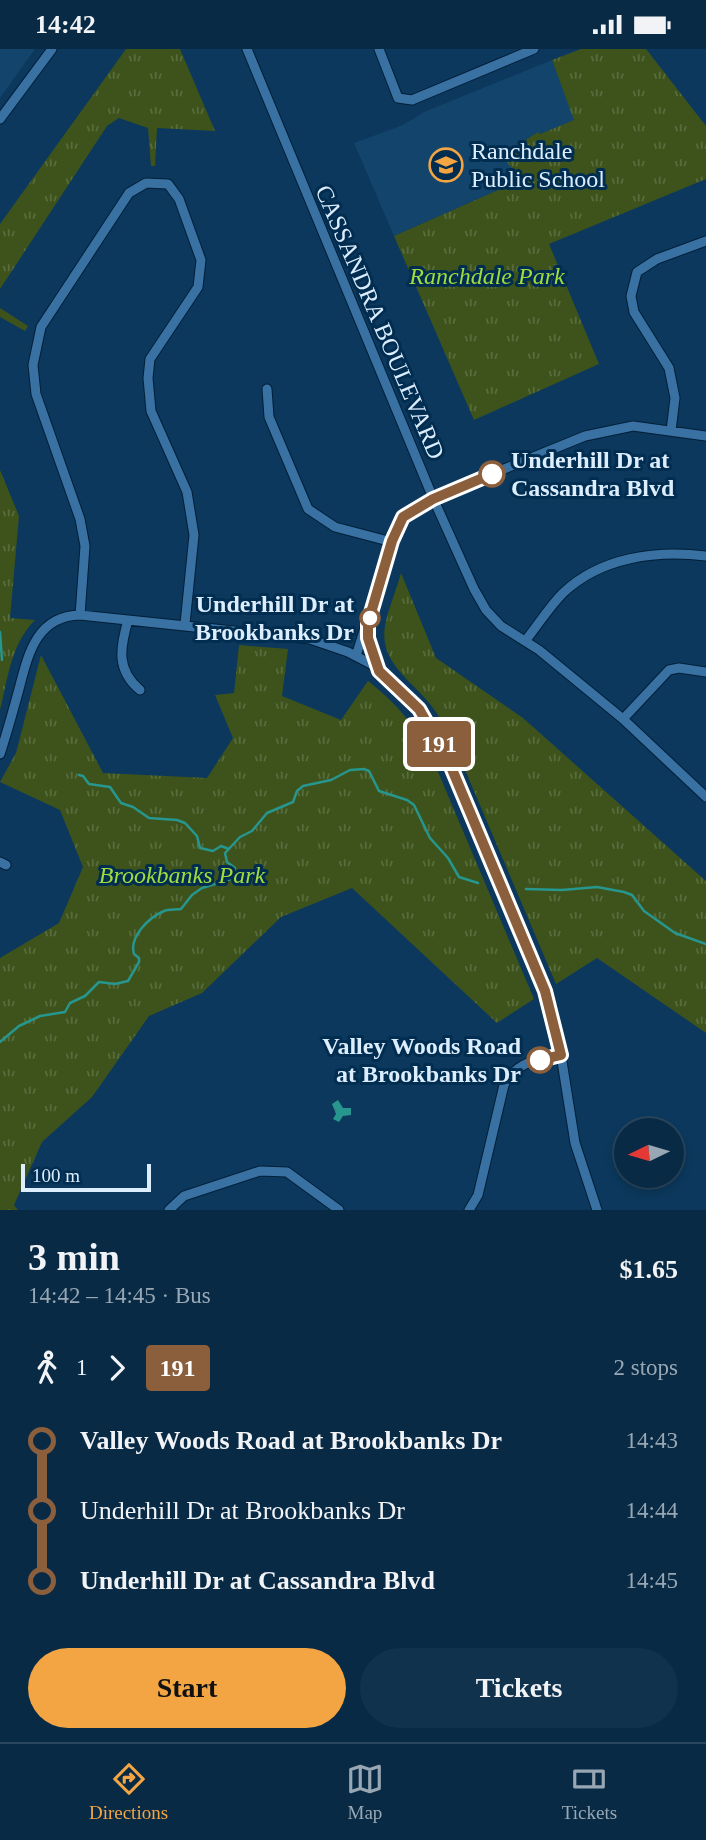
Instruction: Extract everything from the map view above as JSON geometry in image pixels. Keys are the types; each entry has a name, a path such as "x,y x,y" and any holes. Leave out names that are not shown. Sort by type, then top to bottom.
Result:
{"street":[{"path":"0,120 52,49"},
{"name":"CASSANDRA BOULEVARD","path":"247,49 433,499 486,610 501,626 526,640 623,719 706,797"},
{"path":"379,49 398,98 412,100 534,49"},
{"path":"80,615 85,546 74,496 36,394 33,365 39,333 129,193 146,183 168,184 179,199 201,260 198,287 150,359 148,378 150,411 187,492 194,535 185,624"},
{"path":"671,431 675,398 669,368 634,312 631,296 637,272 657,259 706,241"},
{"path":"267,389 269,417 308,509 335,527 392,541"},
{"path":"356,656 392,541 403,517 433,499 585,436 633,426 706,436"},
{"path":"526,640 564,593 597,570 626,559 651,554 706,556"},
{"path":"0,754 29,648 49,625 69,616 185,624 310,639 356,656 379,671 419,709 449,762 545,991 561,1055 575,1143 597,1210"},
{"path":"128,620 122,657 123,668 127,678 140,690"},
{"path":"368,623 371,652 379,671"},
{"path":"623,719 669,670 679,668 706,671"},
{"path":"470,1210 478,1195 504,1085 511,1072 523,1064 561,1055"},
{"path":"169,1210 184,1196 260,1171 273,1170 287,1173 339,1210"}],"shaded area":[{"path":"0,49 35,49 0,98"},
{"name":"Ranchdale Public School","path":"552,60 575,120 540,134 546,148 505,187 394,236 354,143 403,125 424,112"}],"green space":[{"path":"126,49 180,49 215,131 157,128 155,166 151,166 148,128 119,118 107,126 0,289 0,224"},
{"name":"Ranchdale Park","path":"581,49 646,49 706,126 706,179 549,244 599,364 474,420 394,236 505,187 517,175 502,155 538,132 540,134 574,120 552,60"},
{"path":"0,308 28,326 25,331 0,317"},
{"path":"0,470 19,516 10,618 35,620 15,651 0,710"},
{"path":"401,573 436,658 523,718 706,881 706,1033 597,958 556,984 451,737 433,708 398,670 387,650 385,626"},
{"name":"Brookbanks Park","path":"239,645 288,649 282,696 341,720 368,681 405,717 433,760 534,999 497,1023 352,888 281,917 202,993 149,1016 92,1097 42,1142 14,1205 18,1210 0,1210 0,958 59,923 83,867 60,810 0,782 16,753 41,655 103,773 207,778 233,738 215,695 234,693"}],"water":[{"path":"338,1100 343,1108 351,1108 351,1115 343,1116 339,1122 333,1119 336,1114 332,1104"}],"waterway":[{"path":"0,632 2,660"},
{"path":"0,1042 19,1026 40,1016 65,1012 70,1003 85,996 99,982 115,984 128,981 139,962 139,958 134,954 134,941 146,923 164,911 181,909 192,895 202,888 234,878 235,868 227,862 225,853 240,837 252,831 267,813 293,802 297,791 303,786 331,780 350,770 369,771 379,791 414,805 430,838 448,858 459,877 478,883"},
{"path":"79,775 89,784 110,787 121,803 133,807 149,818 185,823 197,836 200,848 213,851 221,846 229,849"},
{"path":"526,889 597,887 624,892 632,895 644,911 675,933 706,944"}],"bus line":[{"name":"191","path":"492,474 433,499 403,517 392,541 368,623 368,638 379,671 419,709 443,751 545,991 561,1055 540,1060"}],"place":[{"name":"Ranchdale Public School","path":"446,165"},
{"name":"Underhill Dr at Cassandra Blvd","path":"492,474"},
{"name":"Underhill Dr at Brookbanks Dr","path":"370,618"},
{"name":"Valley Woods Road at Brookbanks Dr","path":"540,1060"}]}
